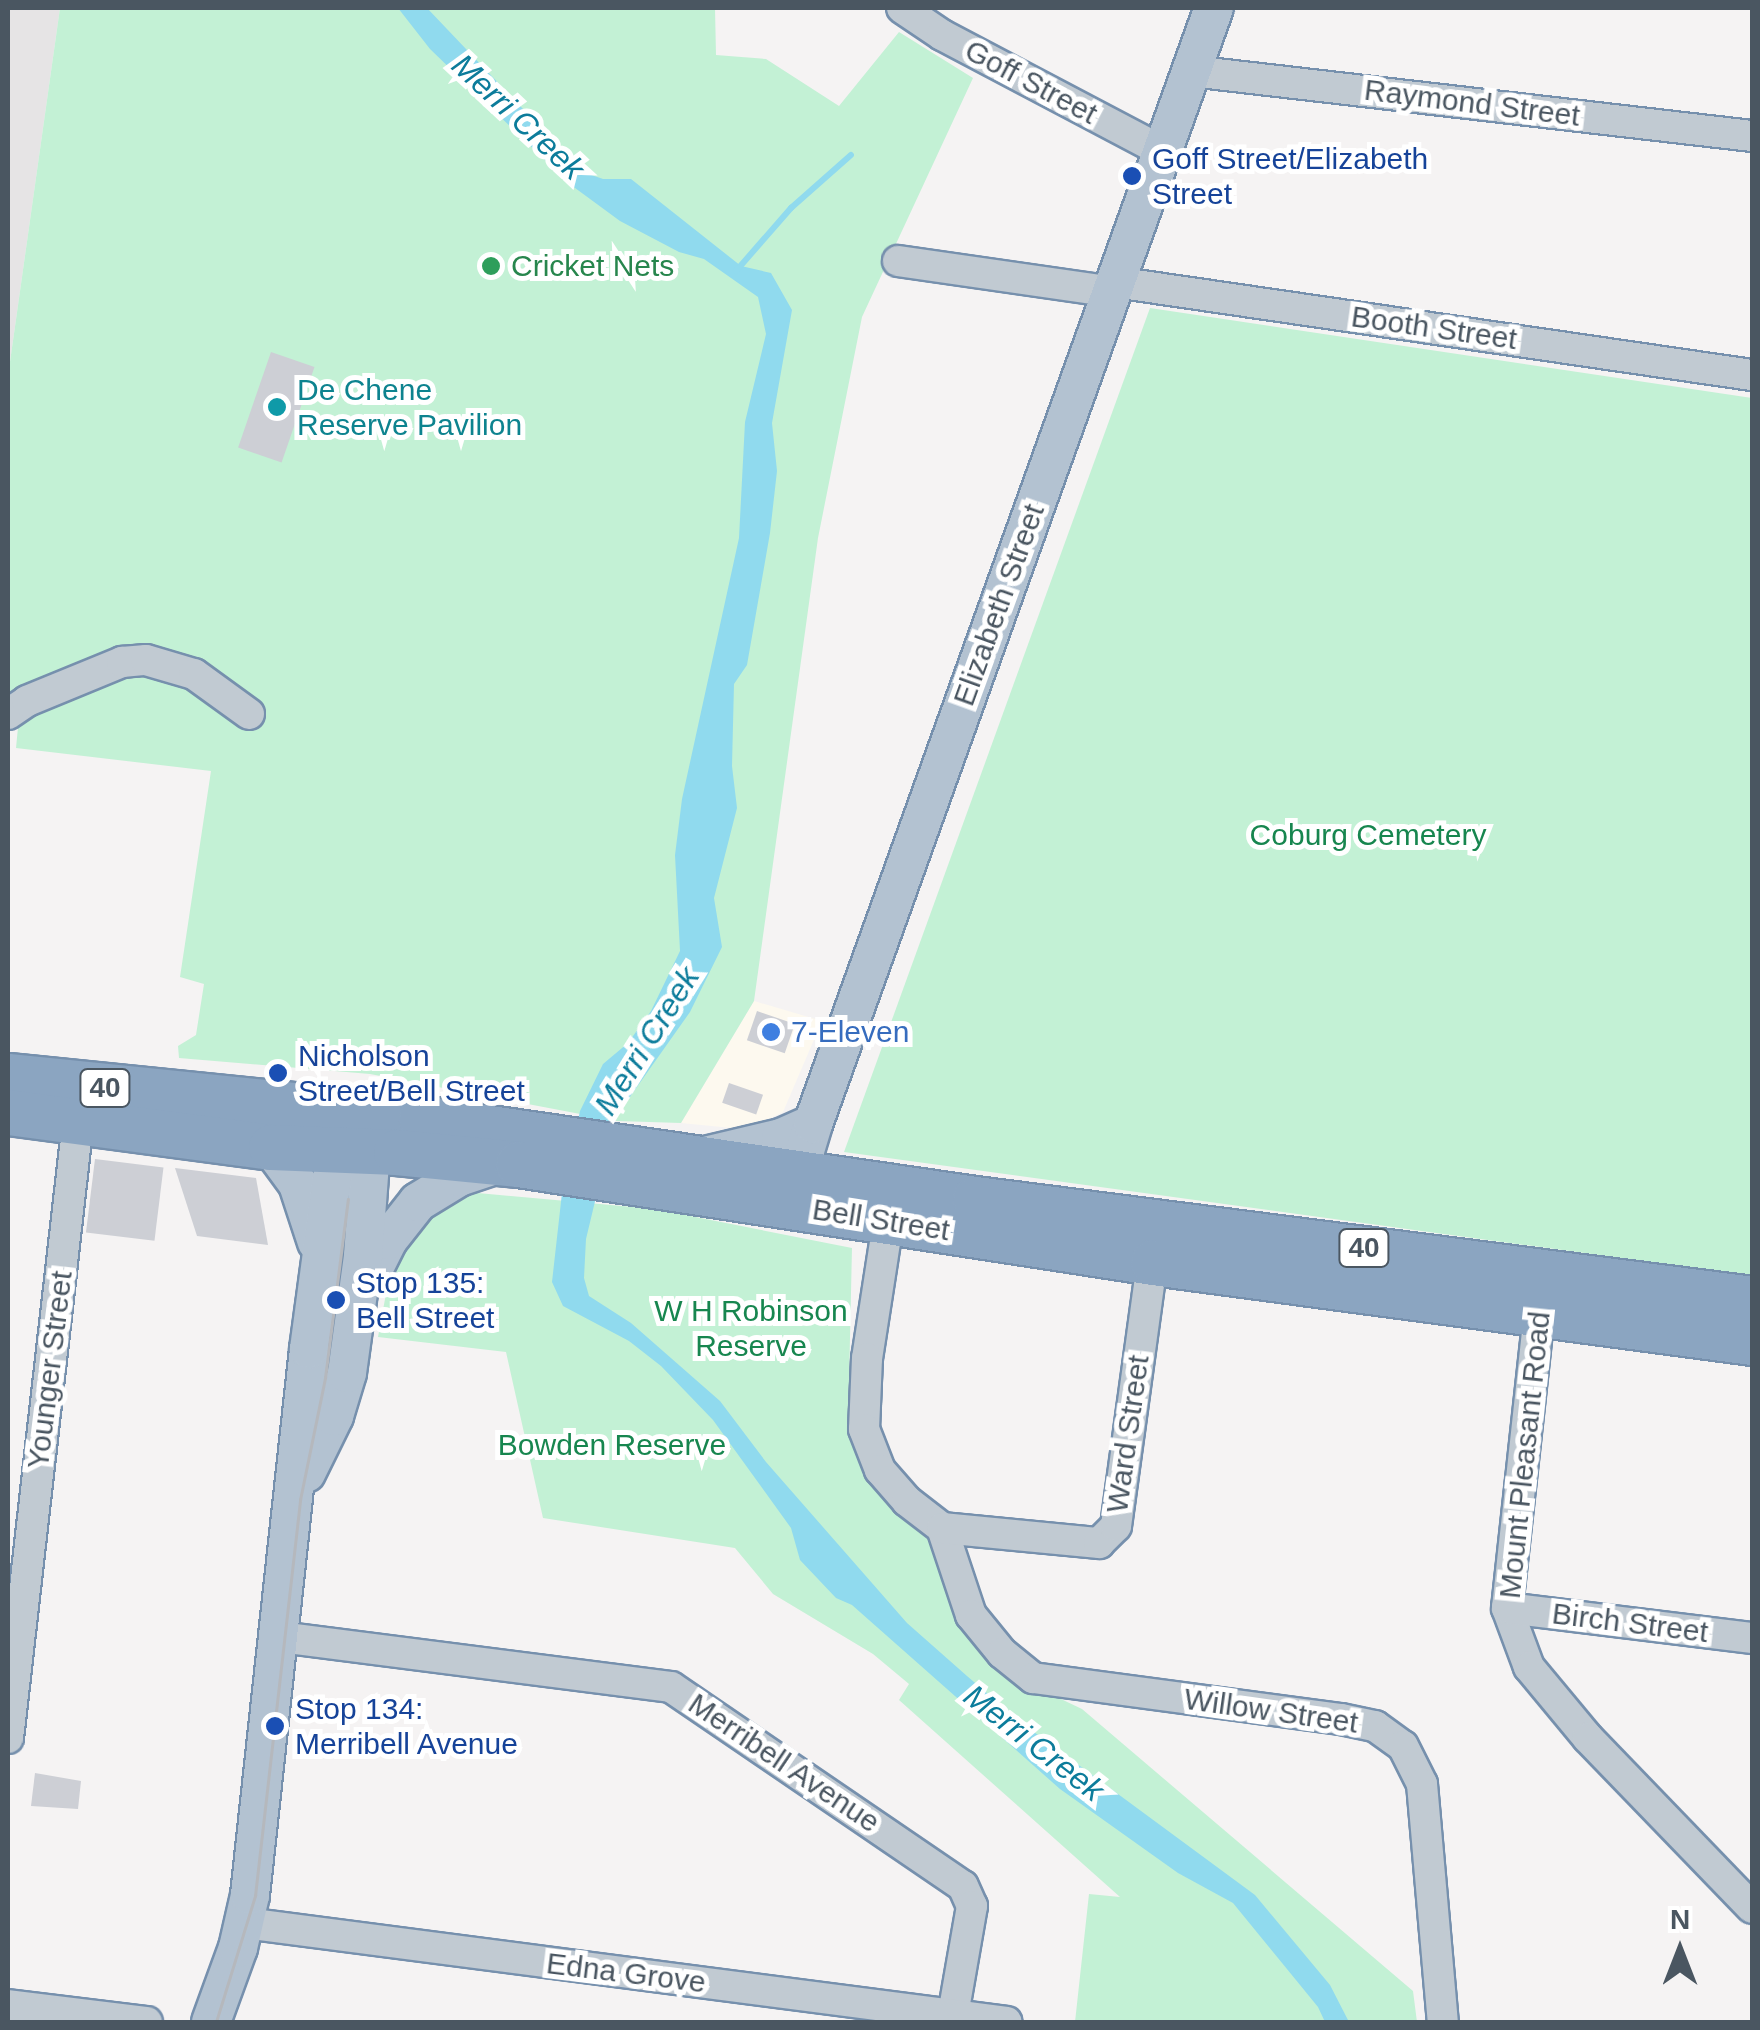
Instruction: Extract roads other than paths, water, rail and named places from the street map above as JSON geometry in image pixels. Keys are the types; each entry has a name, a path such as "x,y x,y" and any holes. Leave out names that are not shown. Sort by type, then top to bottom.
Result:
{"highway":[{"name":"Bell Street","path":"8,1076 201,1118 271,1147 355,1131"},
{"name":"Bell Street","path":"8,1112 78,1122 201,1118 355,1131 513,1152 621,1161 1155,1242 1542,1291 1752,1299"},
{"name":"Bell Street","path":"621,1161 704,1156 888,1223 1155,1242"},
{"name":"Bell Street","path":"1542,1291 1752,1342"}],"main road":[{"name":"Elizabeth Street","path":"794,1188 812,1124 1214,8"},
{"path":"704,1156 782,1138 812,1124"},
{"path":"211,2022 246,1923 321,1254 355,1131"},
{"path":"294,1508 343,1392 359,1292 355,1131"},
{"path":"271,1147 298,1184 321,1254"},
{"path":"359,1292 400,1220 418,1202 513,1152"}],"street":[{"name":"Goff Street","path":"902,8 942,35 1162,152"},
{"name":"Raymond Street","path":"1192,71 1752,136"},
{"name":"Booth Street","path":"898,261 1752,375"},
{"path":"8,714 27,702 122,662 146,660 194,674 248,714"},
{"name":"Younger Street","path":"8,1738 78,1122"},
{"path":"888,1223 867,1358 864,1429 880,1470 907,1501 942,1528"},
{"name":"Ward Street","path":"942,1528 1099,1543 1116,1526 1155,1242"},
{"name":"Mount Pleasant Road","path":"1542,1291 1506,1608 1529,1667 1588,1738 1752,1908"},
{"name":"Willow Street","path":"942,1528 971,1615 1002,1653 1033,1678 1342,1719 1375,1726 1403,1746 1422,1784 1443,2022"},
{"name":"Birch Street","path":"1506,1608 1752,1638"},
{"name":"Merribell Avenue","path":"280,1636 671,1687 684,1694 963,1886 972,1906 953,2015"},
{"name":"Edna Grove","path":"246,1923 1007,2022"},
{"path":"8,2006 147,2022"}],"water":[{"name":"Merri Creek","path":"398,8 427,8 583,172 603,179 631,179 741,266 771,273 792,310 772,423 777,471 770,533 747,665 734,684 732,766 737,808 714,898 722,947 690,1012 615,1118 586,1239 584,1278 589,1296 631,1323 720,1401 766,1462 907,1623 1023,1724 1255,1895 1330,1985 1349,2022 1325,2022 1318,2007 1233,1903 1178,1873 1060,1789 852,1605 836,1598 800,1560 791,1528 713,1420 661,1366 629,1341 563,1306 552,1282 562,1193 580,1111 603,1064 628,1043 651,1011 680,951 675,855 682,799 739,538 745,422 766,334 758,297 704,259 679,252 620,221 571,185 430,49"}],"waterway":[{"path":"736,271 791,208 851,155"}],"tram line":[{"path":"216,2022 255,1896 300,1500 325,1378 348,1199"}],"place":[{"name":"Goff Street/Elizabeth Street","path":"1132,176"},
{"name":"Cricket Nets","path":"491,266"},
{"name":"De Chene Reserve Pavilion","path":"277,407"},
{"name":"7-Eleven","path":"771,1032"},
{"name":"Nicholson Street/Bell Street","path":"278,1073"},
{"name":"Stop 135: Bell Street","path":"336,1300"},
{"name":"Stop 134: Merribell Avenue","path":"275,1726"}],"park label":[{"name":"Coburg Cemetery","path":"1368,835"},
{"name":"W H Robinson Reserve","path":"751,1328"},
{"name":"Bowden Reserve","path":"612,1445"}]}
